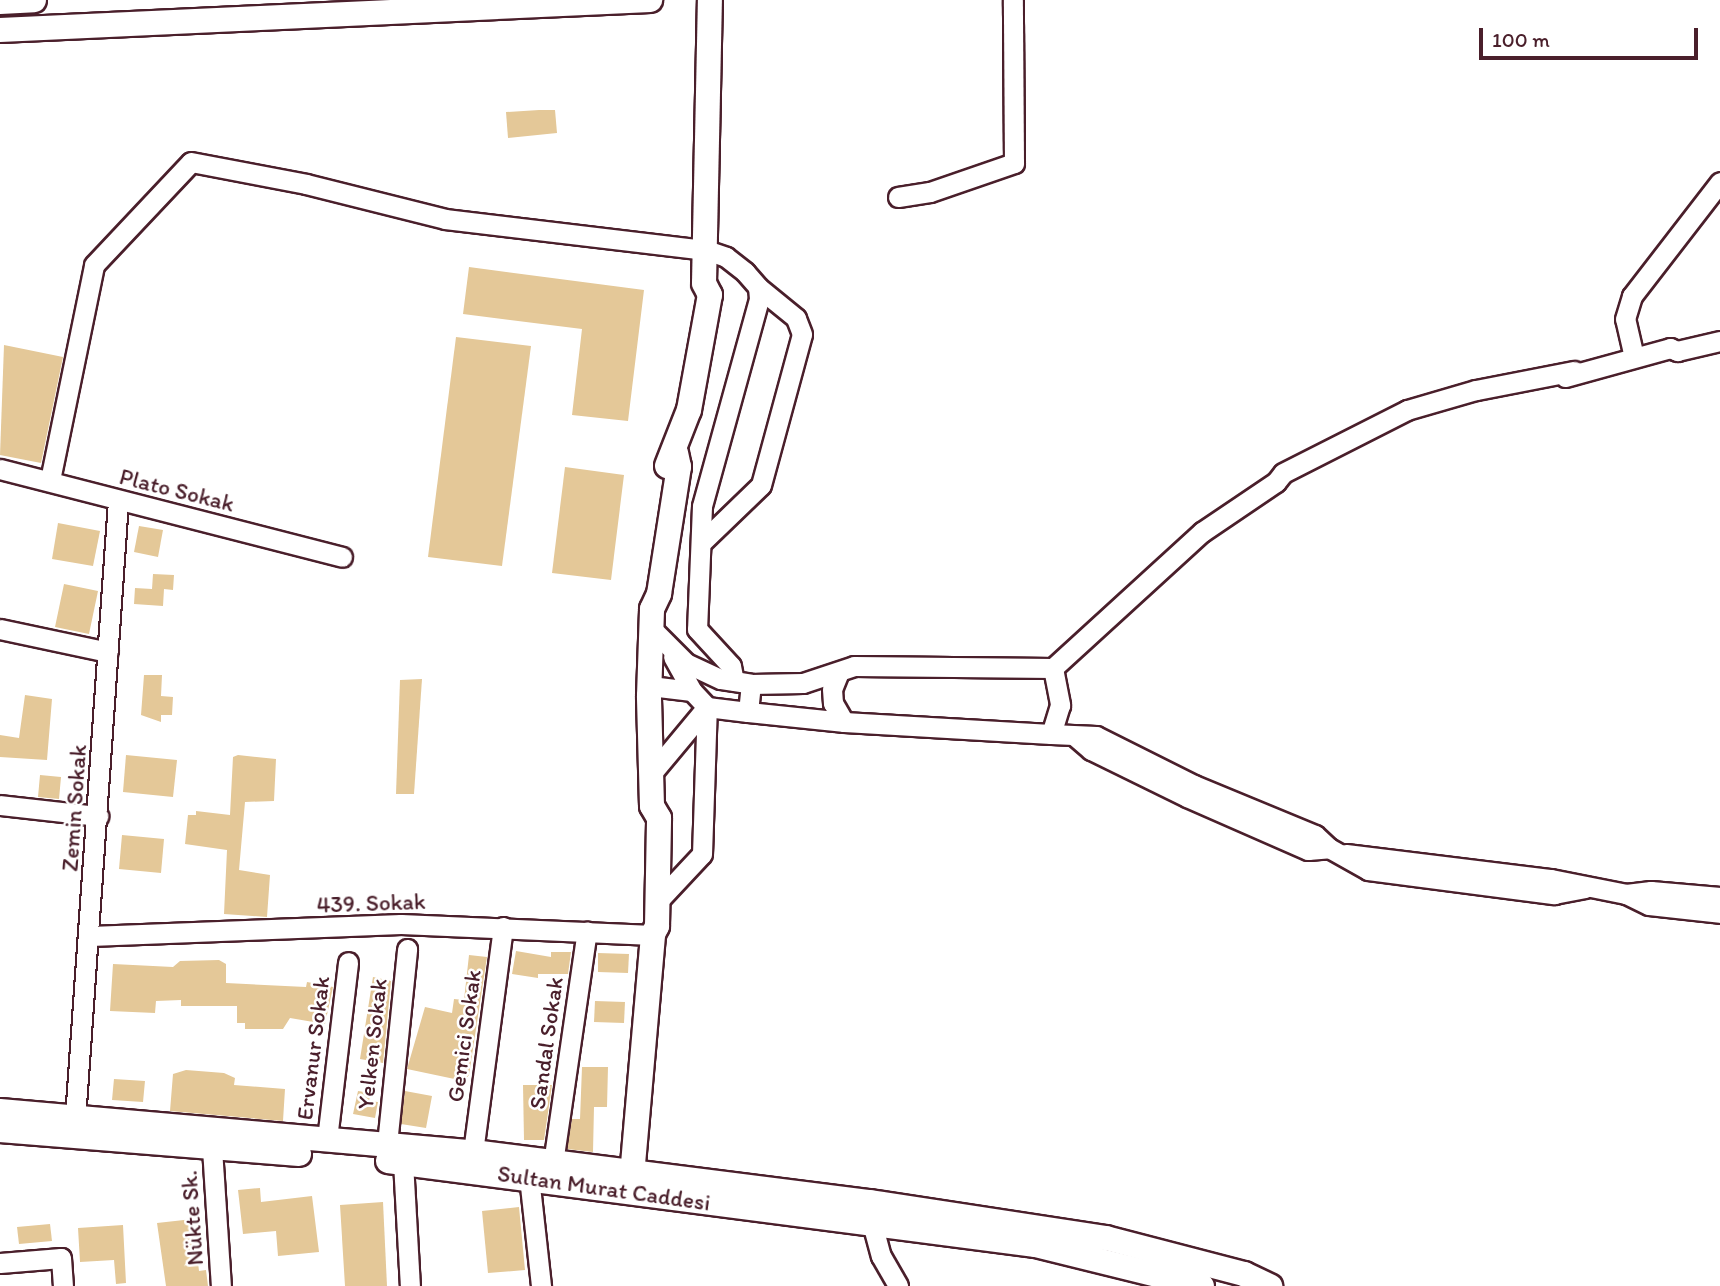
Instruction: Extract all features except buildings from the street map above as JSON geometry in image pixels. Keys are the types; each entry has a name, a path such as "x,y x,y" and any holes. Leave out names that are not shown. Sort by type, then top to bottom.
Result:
{"main road":[{"path":"0,2 34,0"},
{"path":"0,30 198,10 650,0"},
{"path":"653,935 647,926 646,817 652,807 650,686 659,594 679,467 676,453 681,422 689,410 710,295 704,283 710,0"},
{"path":"631,1182 658,901 659,818 652,807"},
{"name":"Sultan Murat Caddesi","path":"0,1111 473,1152 553,1163 631,1182"},
{"name":"Sultan Murat Caddesi","path":"0,1130 403,1162 529,1177 631,1182 872,1212 1035,1245 1202,1286"},
{"path":"872,1212 1106,1238 1220,1267 1270,1286"}],"street":[{"path":"898,197 930,192 1014,163 1013,0"},
{"path":"50,480 93,265 191,162 306,184 445,219 706,250 726,257 796,318 802,334 761,485 701,544"},
{"path":"1634,357 1625,319 1632,296 1720,182"},
{"path":"748,712 742,682 697,629 702,506 760,299 758,287"},
{"path":"657,628 686,663 742,682 803,683 854,666 1053,668 1085,642 1095,642 1210,538 1209,531 1276,482 1353,442 1360,433 1407,410 1469,396 1478,397 1670,348 1677,340 1720,331"},
{"path":"1670,348 1677,351 1720,341"},
{"name":"Plato Sokak","path":"0,469 342,557"},
{"name":"Zemin Sokak","path":"75,1119 90,936 118,501"},
{"path":"657,628 692,691 708,707 844,722 1076,737 1096,736 1194,785 1315,835 1335,851 1551,879 1585,888 1626,894 1651,891 1720,897"},
{"path":"0,629 108,652"},
{"path":"1051,734 1060,705 1053,668"},
{"path":"839,672 832,689 833,703 844,722"},
{"path":"650,686 692,691"},
{"path":"652,773 708,707"},
{"path":"658,901 702,854 708,707"},
{"path":"0,804 98,816"},
{"path":"1626,894 1649,905 1720,913"},
{"name":"439. Sokak","path":"90,936 401,924 653,935"},
{"name":"Gemici Sokak","path":"473,1152 503,927"},
{"name":"Sandal Sokak","path":"553,1163 587,931"},
{"name":"Yelken Sokak","path":"387,1144 407,949"},
{"name":"Ervanur Sokak","path":"327,1139 348,962"},
{"name":"Nükte Sk.","path":"212,1148 221,1286"},
{"path":"403,1162 410,1286"},
{"path":"529,1177 541,1286"},
{"path":"872,1212 881,1256 898,1286"},
{"path":"0,1264 61,1258 63,1286"}]}
